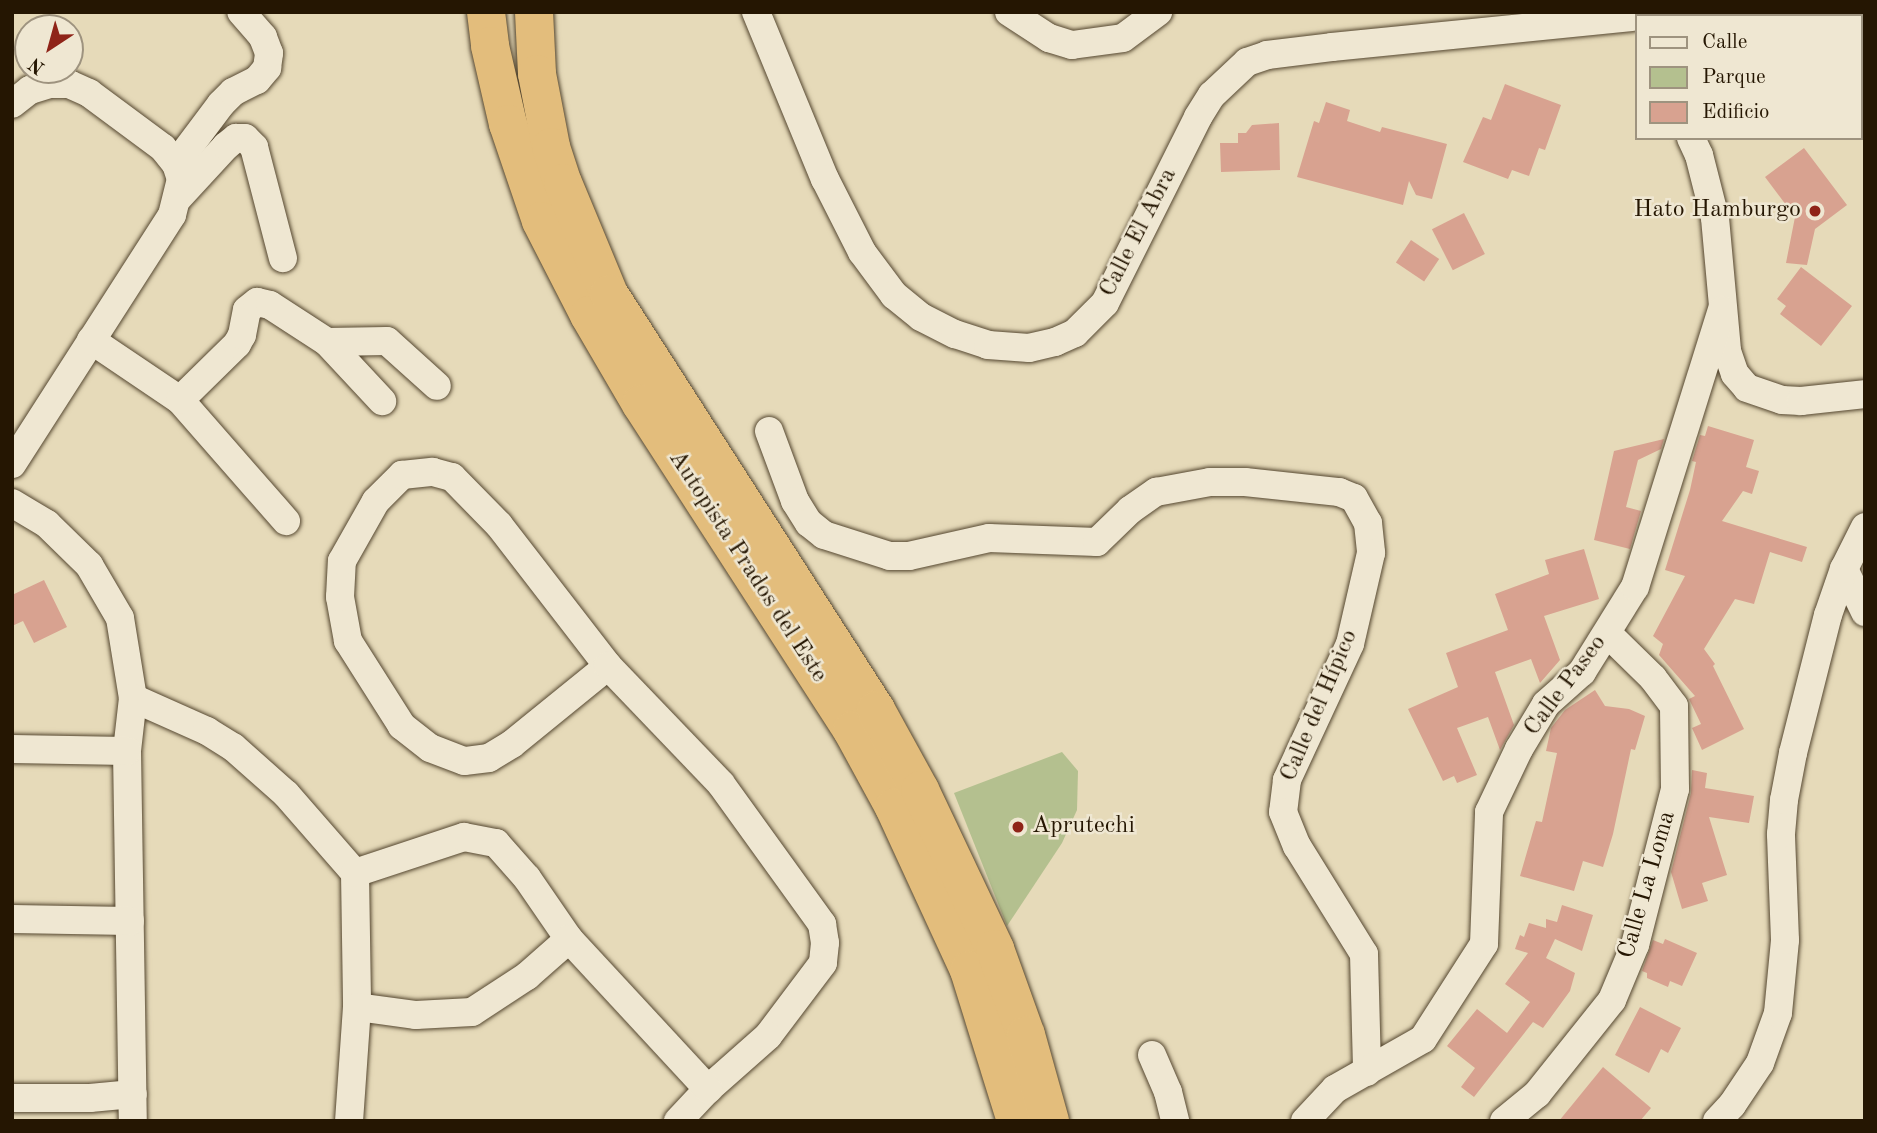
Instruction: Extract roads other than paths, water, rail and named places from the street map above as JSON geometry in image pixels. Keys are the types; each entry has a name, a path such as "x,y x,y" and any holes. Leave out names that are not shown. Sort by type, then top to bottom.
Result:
{"highway":[{"name":"Autopista Prados del Este","path":"486,12 490,46 508,124 541,221 589,315 641,404 852,730 894,807 969,970 1016,1121"},
{"name":"Autopista Prados del Este","path":"534,12 537,74 551,147 563,183 610,294 876,710 920,790 995,949 1026,1035 1050,1121"}],"street":[{"path":"176,164 221,104 233,92 257,80 267,68 269,52 263,37 241,12"},
{"name":"Calle El Abra","path":"756,12 825,179 862,252 894,295 921,317 955,334 988,345 1028,348 1055,342 1075,333 1105,303 1198,117 1212,95 1247,62 1267,55 1332,47 1631,19"},
{"path":"1009,12 1039,33 1072,45 1123,38 1158,12"},
{"path":"12,104 30,90 50,83 69,84 89,93 163,148 176,164 181,179 179,197 172,215 12,464"},
{"path":"179,197 226,146 236,138 245,138 254,147 283,258"},
{"path":"1692,140 1699,155 1715,218 1727,351 1735,374 1747,388 1782,400 1801,401 1865,394"},
{"path":"180,400 237,344 242,335 247,310 257,302 270,305 327,342 382,401"},
{"name":"Calle Paseo","path":"1305,1121 1335,1089 1423,1040 1484,944 1489,813 1519,749 1546,704 1582,672 1635,587 1722,310"},
{"path":"91,340 180,400 286,521"},
{"path":"327,342 387,341 437,386"},
{"name":"Calle del Hípico","path":"769,430 795,501 809,523 824,535 890,556 909,556 989,538 1097,542 1130,510 1156,492 1210,482 1245,482 1325,491 1353,498 1368,523 1371,552 1350,644 1287,780 1283,812 1297,846 1364,954 1367,1072"},
{"path":"608,666 512,744 489,758 464,761 430,748 402,726 348,641 340,597 342,561 376,501 402,475 433,471 452,477 499,525 608,666 721,784 822,923 825,943 823,964 768,1036 708,1089 678,1121"},
{"path":"12,503 47,524 89,565 120,618 133,698 127,751 133,1107 90,1098 12,1098"},
{"path":"1717,1121 1753,1075 1769,1041 1778,1013 1785,940 1781,834 1784,800 1816,662 1844,569 1865,527"},
{"path":"1844,569 1865,612"},
{"name":"Calle La Loma","path":"1504,1121 1537,1094 1612,1000 1635,944 1675,789 1674,706 1653,678 1607,633"},
{"path":"133,698 207,731 233,747 286,794 355,873 357,1007 349,1121"},
{"path":"12,749 127,751"},
{"path":"355,873 464,837 496,843 527,878 569,939 708,1089"},
{"path":"12,919 130,920"},
{"path":"357,1007 416,1015 472,1012 527,976 569,939"},
{"path":"1152,1055 1168,1092 1175,1121"}],"place":[{"name":"Hato Hamburgo","path":"1815,211"},
{"name":"Aprutechi","path":"1018,827"}]}
